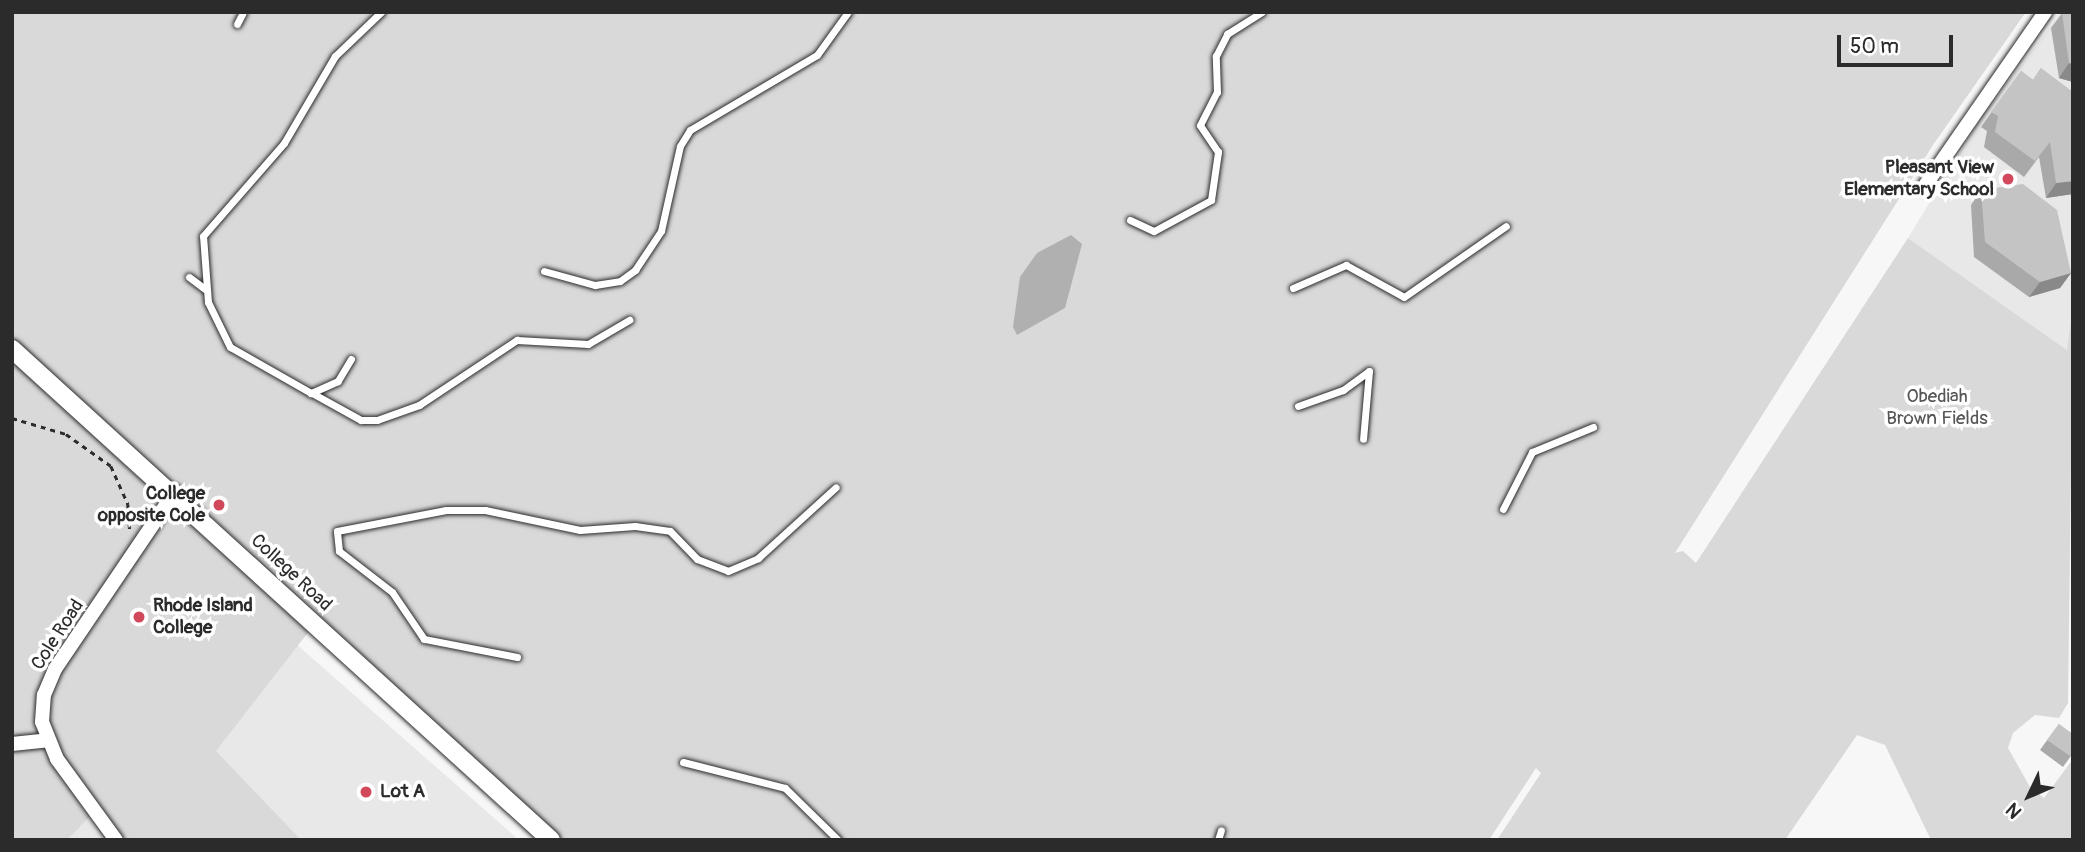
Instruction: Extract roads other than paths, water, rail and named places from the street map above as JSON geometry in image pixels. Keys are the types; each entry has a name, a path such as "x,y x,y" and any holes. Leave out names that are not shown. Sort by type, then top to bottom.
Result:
{"street":[{"path":"1924,187 2045,12"},
{"name":"College Road","path":"12,349 175,492 545,838"},
{"name":"Cole Road","path":"116,840 48,740 42,722 48,684 127,569 175,492"},
{"path":"12,744 48,740"}],"lane":[{"path":"237,24 243,12"},
{"path":"381,12 335,56 284,143 205,233 205,289 217,329 230,347 361,420 377,420 419,405 517,340 588,344 629,320"},
{"path":"544,271 595,285 620,281 635,270 661,231 680,146 690,130 808,61 848,12"},
{"path":"1130,220 1154,231 1211,200 1218,152 1200,125 1217,92 1216,56 1227,34 1262,12"},
{"path":"1293,288 1346,265 1404,298 1506,226"},
{"path":"189,277 205,289"},
{"path":"311,393 338,381 351,359"},
{"path":"1298,407 1343,390 1368,371 1363,439"},
{"path":"1503,509 1532,452 1593,427"},
{"path":"517,657 424,639 392,592 339,551 337,531 446,510 485,510 580,530 635,526 670,531 697,559 728,570 758,558 836,487"},
{"path":"683,762 785,788 838,840"},
{"path":"1219,840 1221,830"}],"place":[{"name":"Pleasant View Elementary School","path":"2008,179"},
{"name":"College opposite Cole","path":"219,505"},
{"name":"Rhode Island College","path":"139,617"},
{"name":"Lot A","path":"366,792"}],"park label":[{"name":"Obediah Brown Fields","path":"1937,408"}]}
